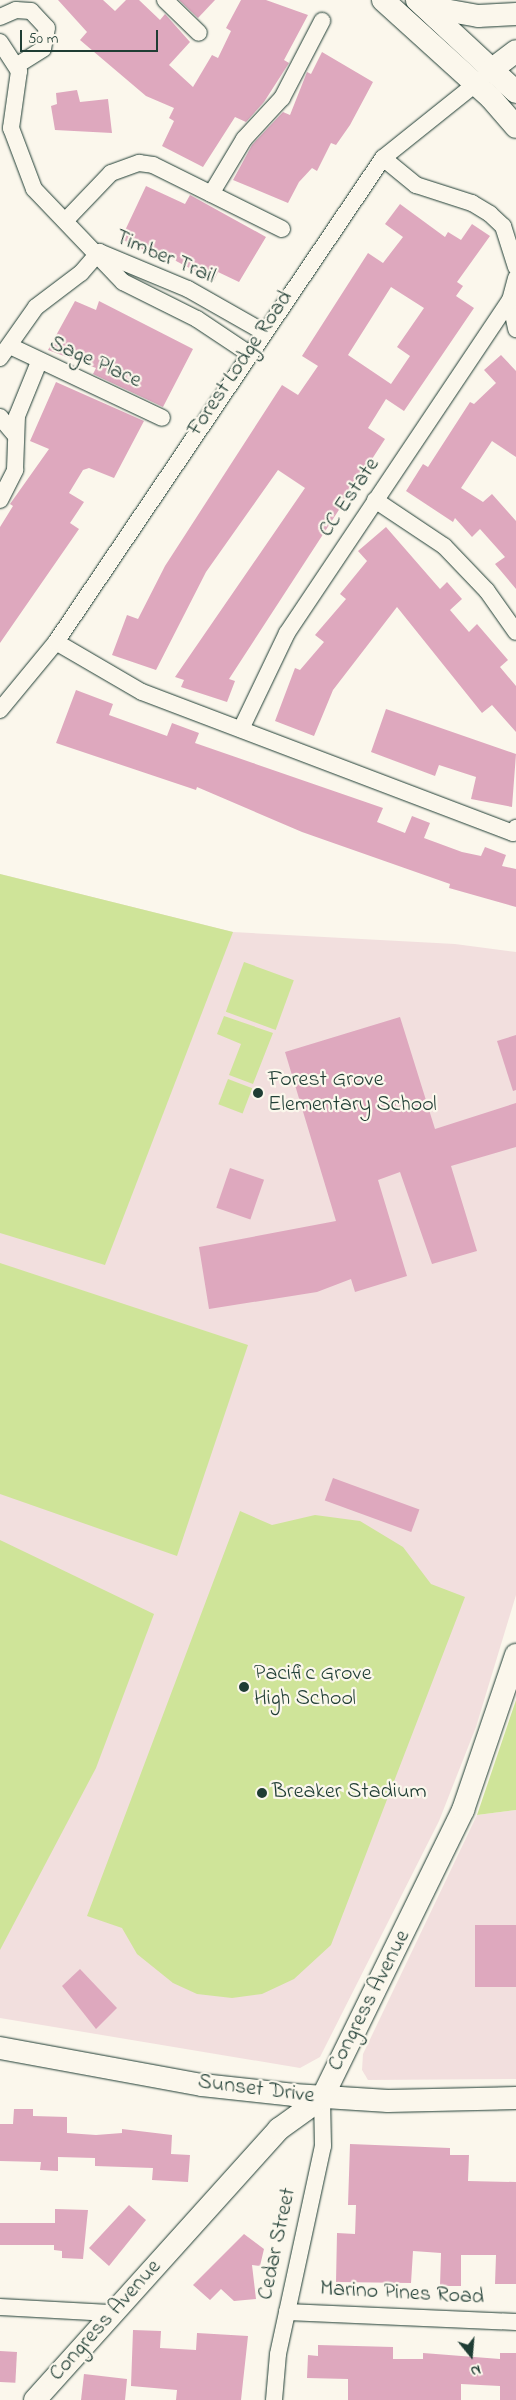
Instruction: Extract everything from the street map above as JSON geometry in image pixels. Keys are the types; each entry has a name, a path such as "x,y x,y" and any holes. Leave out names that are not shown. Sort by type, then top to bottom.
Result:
{"street":[{"path":"165,0 199,33"},
{"path":"384,0 483,77 516,92"},
{"path":"421,3 483,77 516,127"},
{"path":"421,3 478,16 516,14"},
{"path":"0,17 29,5 44,21 46,43 37,56 17,65"},
{"path":"211,194 244,139 282,98 322,21"},
{"path":"0,42 17,65 19,81 11,119 14,144 34,189 99,252 123,282 197,319 248,353"},
{"name":"Forest Lodge Road","path":"0,710 56,642 262,331 382,158 516,51"},
{"path":"382,158 416,185 472,203 490,214 507,234 516,267"},
{"path":"66,220 126,164 153,165 282,228"},
{"name":"Timber Trail","path":"5,352 36,307 81,273 99,252 188,289 262,331"},
{"path":"516,278 510,300 516,329"},
{"name":"CC Estate","path":"241,729 287,633 510,300"},
{"name":"Sage Place","path":"5,352 39,362 162,418"},
{"path":"0,500 15,470 15,435 39,362"},
{"path":"0,418 15,435"},
{"path":"375,500 444,546 487,590 516,632"},
{"path":"56,642 142,692 514,831"},
{"name":"Congress Avenue","path":"35,2400 110,2313 279,2129 322,2098 463,1810 516,1655"},
{"name":"Sunset Drive","path":"0,2048 202,2085 322,2098 516,2098"},
{"name":"Cedar Street","path":"274,2400 287,2312 323,2146 322,2098"},
{"path":"0,2307 110,2313"},
{"name":"Marino Pines Road","path":"287,2312 516,2322"}],"shaded area":[{"name":"Pacific Grove High School","path":"0,874 233,932 455,944 516,952 516,1595 476,1727 439,1821 320,2057 300,2068 0,2018"},
{"path":"516,1810 516,2079 368,2080 362,2070 363,2054 477,1815"}],"green space":[{"path":"0,874 233,932 105,1265 0,1233"},
{"path":"244,962 294,980 276,1030 226,1012"},
{"path":"224,1016 273,1033 253,1084 229,1075 241,1044 217,1034"},
{"path":"228,1079 252,1088 243,1114 218,1104"},
{"path":"0,1263 248,1345 177,1556 0,1494"},
{"name":"Breaker Stadium","path":"240,1511 272,1525 315,1515 360,1521 403,1547 431,1584 465,1597 331,1945 294,1979 262,1994 232,1998 197,1994 173,1983 137,1954 122,1928 87,1916"},
{"path":"0,1540 154,1614 96,1768 0,1950"},
{"path":"516,1700 516,1810 477,1815"}],"building":[{"path":"58,0 103,0 115,11 126,0 139,0 160,20 165,14 190,42 169,65 193,87 212,55 218,58 231,31 226,28 241,0 266,0 308,15 284,60 289,63 264,102 246,122 235,117 203,167 162,146 174,121 169,118 174,108 146,96 80,40 87,32"},
{"path":"179,0 215,0 198,18"},
{"path":"322,52 373,82 350,125 336,145 331,143 317,171 312,168 299,182 288,203 233,180 252,145 283,112 290,115 307,72 311,74"},
{"path":"77,90 80,102 108,99 112,133 55,130 51,106 57,104 56,93"},
{"path":"146,186 185,204 190,195 266,237 239,282 218,272 214,281 159,252 157,256 121,239"},
{"path":"400,204 445,237 448,232 461,240 472,224 490,236 457,282 463,286 456,296 474,308 404,411 386,399 368,428 385,439 229,679 235,681 227,702 181,687 184,680 175,677 305,488 278,470 206,572 156,670 112,655 127,615 138,619 165,566 282,385 298,395 318,366 302,356 368,253 383,263 403,237 385,224","holes":["391,287 424,308 397,347 410,356 391,384 348,355"]},
{"path":"75,301 96,310 99,301 193,349 163,407 93,374 96,368 48,350"},
{"path":"501,355 516,371 516,457 492,441 461,488 483,502 492,494 516,521 516,589 495,564 505,557 480,529 472,537 455,518 453,522 406,491 423,464 428,467 470,402 474,404 496,383 484,370"},
{"path":"56,382 144,421 114,478 89,468 83,470 69,493 84,502 70,523 79,529 0,643 0,527 13,506 10,504 49,449 30,441"},
{"path":"386,527 440,589 447,582 462,599 450,610 469,632 477,624 508,660 500,667 516,686 516,732 492,705 482,713 397,607 333,690 314,736 275,721 295,668 300,670 324,642 315,635 346,599 340,594 367,561 358,551"},
{"path":"76,690 113,704 109,715 167,736 172,723 199,733 195,743 383,808 377,822 405,833 412,816 430,823 424,838 462,852 481,856 485,847 506,855 502,866 516,869 516,907 449,888 450,884 302,832 197,787 196,790 56,743"},
{"path":"386,709 516,754 512,807 471,799 476,777 439,765 435,776 371,752"},
{"path":"400,1017 435,1129 516,1103 516,1147 451,1166 477,1251 432,1264 400,1172 378,1180 407,1276 355,1292 351,1279 317,1292 209,1309 199,1247 336,1221 285,1052"},
{"path":"516,1035 516,1090 513,1091 497,1041"},
{"path":"230,1168 264,1180 250,1219 216,1208"},
{"path":"333,1478 419,1509 411,1532 325,1501"},
{"path":"475,1925 516,1925 516,1987 475,1987"},
{"path":"80,1969 117,2008 96,2029 62,1986"},
{"path":"14,2109 33,2109 33,2116 67,2117 67,2133 96,2135 122,2133 122,2129 172,2135 171,2154 190,2155 188,2182 152,2180 153,2168 95,2166 95,2158 58,2157 58,2171 40,2170 41,2162 0,2161 0,2124 13,2124"},
{"path":"350,2144 450,2148 450,2155 469,2155 468,2181 516,2182 516,2284 495,2284 496,2255 461,2255 461,2286 440,2286 441,2253 413,2251 411,2283 336,2282 337,2233 355,2234 356,2205 348,2205"},
{"path":"129,2205 146,2220 109,2266 89,2248"},
{"path":"55,2209 88,2210 83,2259 62,2258 62,2251 54,2250 54,2245 0,2245 0,2223 55,2223"},
{"path":"244,2234 264,2249 260,2266 252,2265 256,2299 234,2301 221,2289 210,2300 193,2285"},
{"path":"133,2330 161,2331 160,2348 196,2350 197,2333 248,2336 241,2400 176,2400 177,2390 131,2386"},
{"path":"318,2345 393,2347 393,2359 423,2359 423,2353 500,2359 500,2353 516,2353 516,2400 500,2400 500,2386 461,2384 461,2400 348,2400 348,2379 307,2378 308,2355 318,2356"},
{"path":"0,2351 17,2352 15,2383 0,2382"},
{"path":"84,2374 127,2379 125,2400 81,2400"}],"place":[{"name":"Forest Grove Elementary School","path":"258,1093"},
{"name":"Pacific Grove High School","path":"244,1687"},
{"name":"Breaker Stadium","path":"262,1793"}]}
